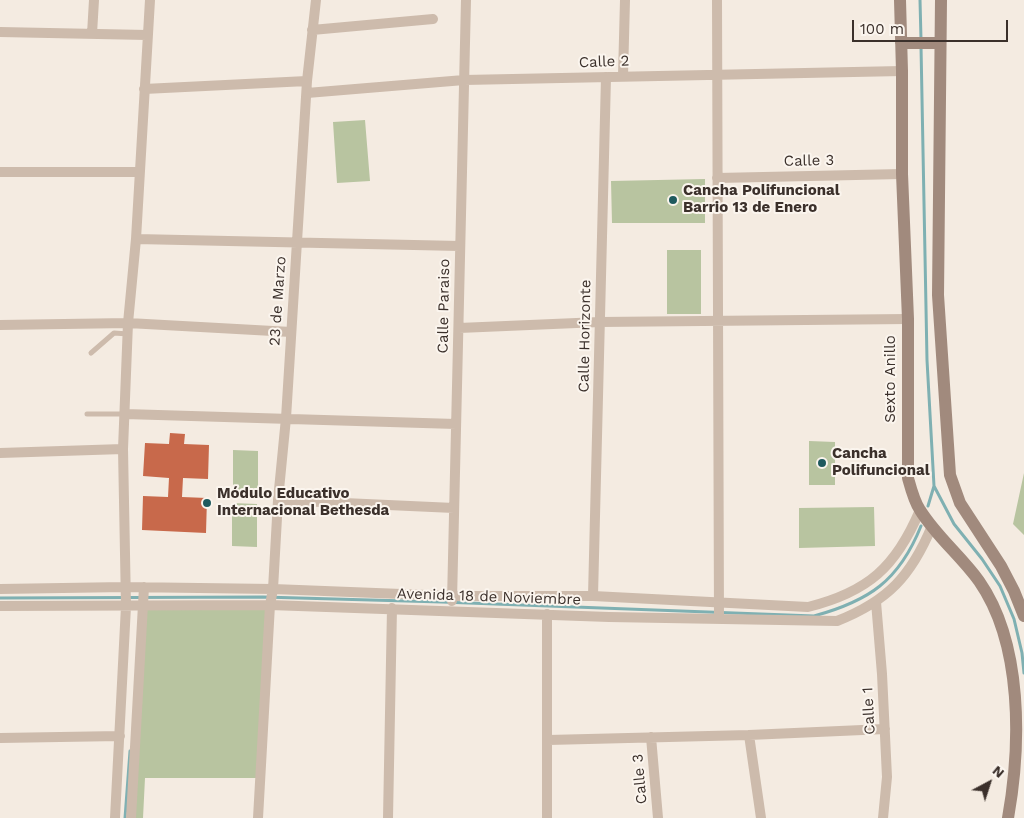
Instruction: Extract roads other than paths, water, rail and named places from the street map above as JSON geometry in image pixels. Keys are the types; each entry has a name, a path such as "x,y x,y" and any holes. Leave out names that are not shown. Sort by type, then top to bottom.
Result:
{"main road":[{"name":"Sexto Anillo","path":"900,0 907,43 902,71 902,174 908,319 908,478 912,495 920,510 978,580 997,613 1004,636 1020,701 1008,818"},
{"path":"940,0 936,43 938,295 950,475 960,503 1001,566 1024,616"},
{"path":"907,43 936,43"}],"street":[{"path":"92,34 94,0"},
{"path":"115,818 127,605 125,589 123,449 128,328 136,239 150,0"},
{"name":"23 de Marzo","path":"258,818 271,597 286,418 307,81 316,0"},
{"name":"Calle Paraiso","path":"452,604 466,0"},
{"path":"623,76 625,0"},
{"path":"717,0 719,611"},
{"path":"312,30 433,19"},
{"path":"0,32 147,35"},
{"name":"Calle 2","path":"307,93 464,80 902,71"},
{"name":"Calle Horizonte","path":"593,596 606,77"},
{"path":"144,89 307,81"},
{"path":"0,172 139,172"},
{"name":"Calle 3","path":"717,178 902,174"},
{"path":"136,239 460,246"},
{"path":"458,328 600,322 908,319"},
{"path":"0,325 291,332"},
{"path":"125,414 456,424"},
{"path":"0,453 123,449"},
{"path":"278,500 454,508"},
{"name":"Avenida 18 de Noviembre","path":"0,589 144,589 271,597 452,604 547,614 719,611 808,607 833,600 857,589 878,574 896,556 910,534 920,510"},
{"name":"Avenida 18 de Noviembre","path":"0,606 127,605 271,597 392,608 593,596 719,611 837,621 857,613 876,602 894,587 910,569 923,548 932,526"},
{"path":"131,818 144,589"},
{"name":"Calle 1","path":"876,602 887,777 883,818"},
{"path":"388,818 392,608"},
{"path":"547,614 547,818"},
{"path":"548,740 749,735 885,729"},
{"path":"749,735 761,818"},
{"path":"0,738 120,736"},
{"name":"Calle 3","path":"651,737 658,818"}],"lane":[{"path":"90,353 114,333 128,328"},
{"path":"87,414 125,414"}],"waterway":[{"path":"920,0 921,39"},
{"path":"921,46 927,360 934,486 954,524 982,559 1000,586 1014,619 1022,653 1024,673"},
{"path":"928,506 934,486"},
{"path":"0,598 263,597 814,616 851,603 880,586 903,561 921,526"},
{"path":"125,818 130,751"}],"place":[{"name":"Cancha Polifuncional Barrio 13 de Enero","path":"673,200"},
{"name":"Cancha Polifuncional","path":"822,463"},
{"name":"Módulo Educativo Internacional Bethesda","path":"207,503"}]}
